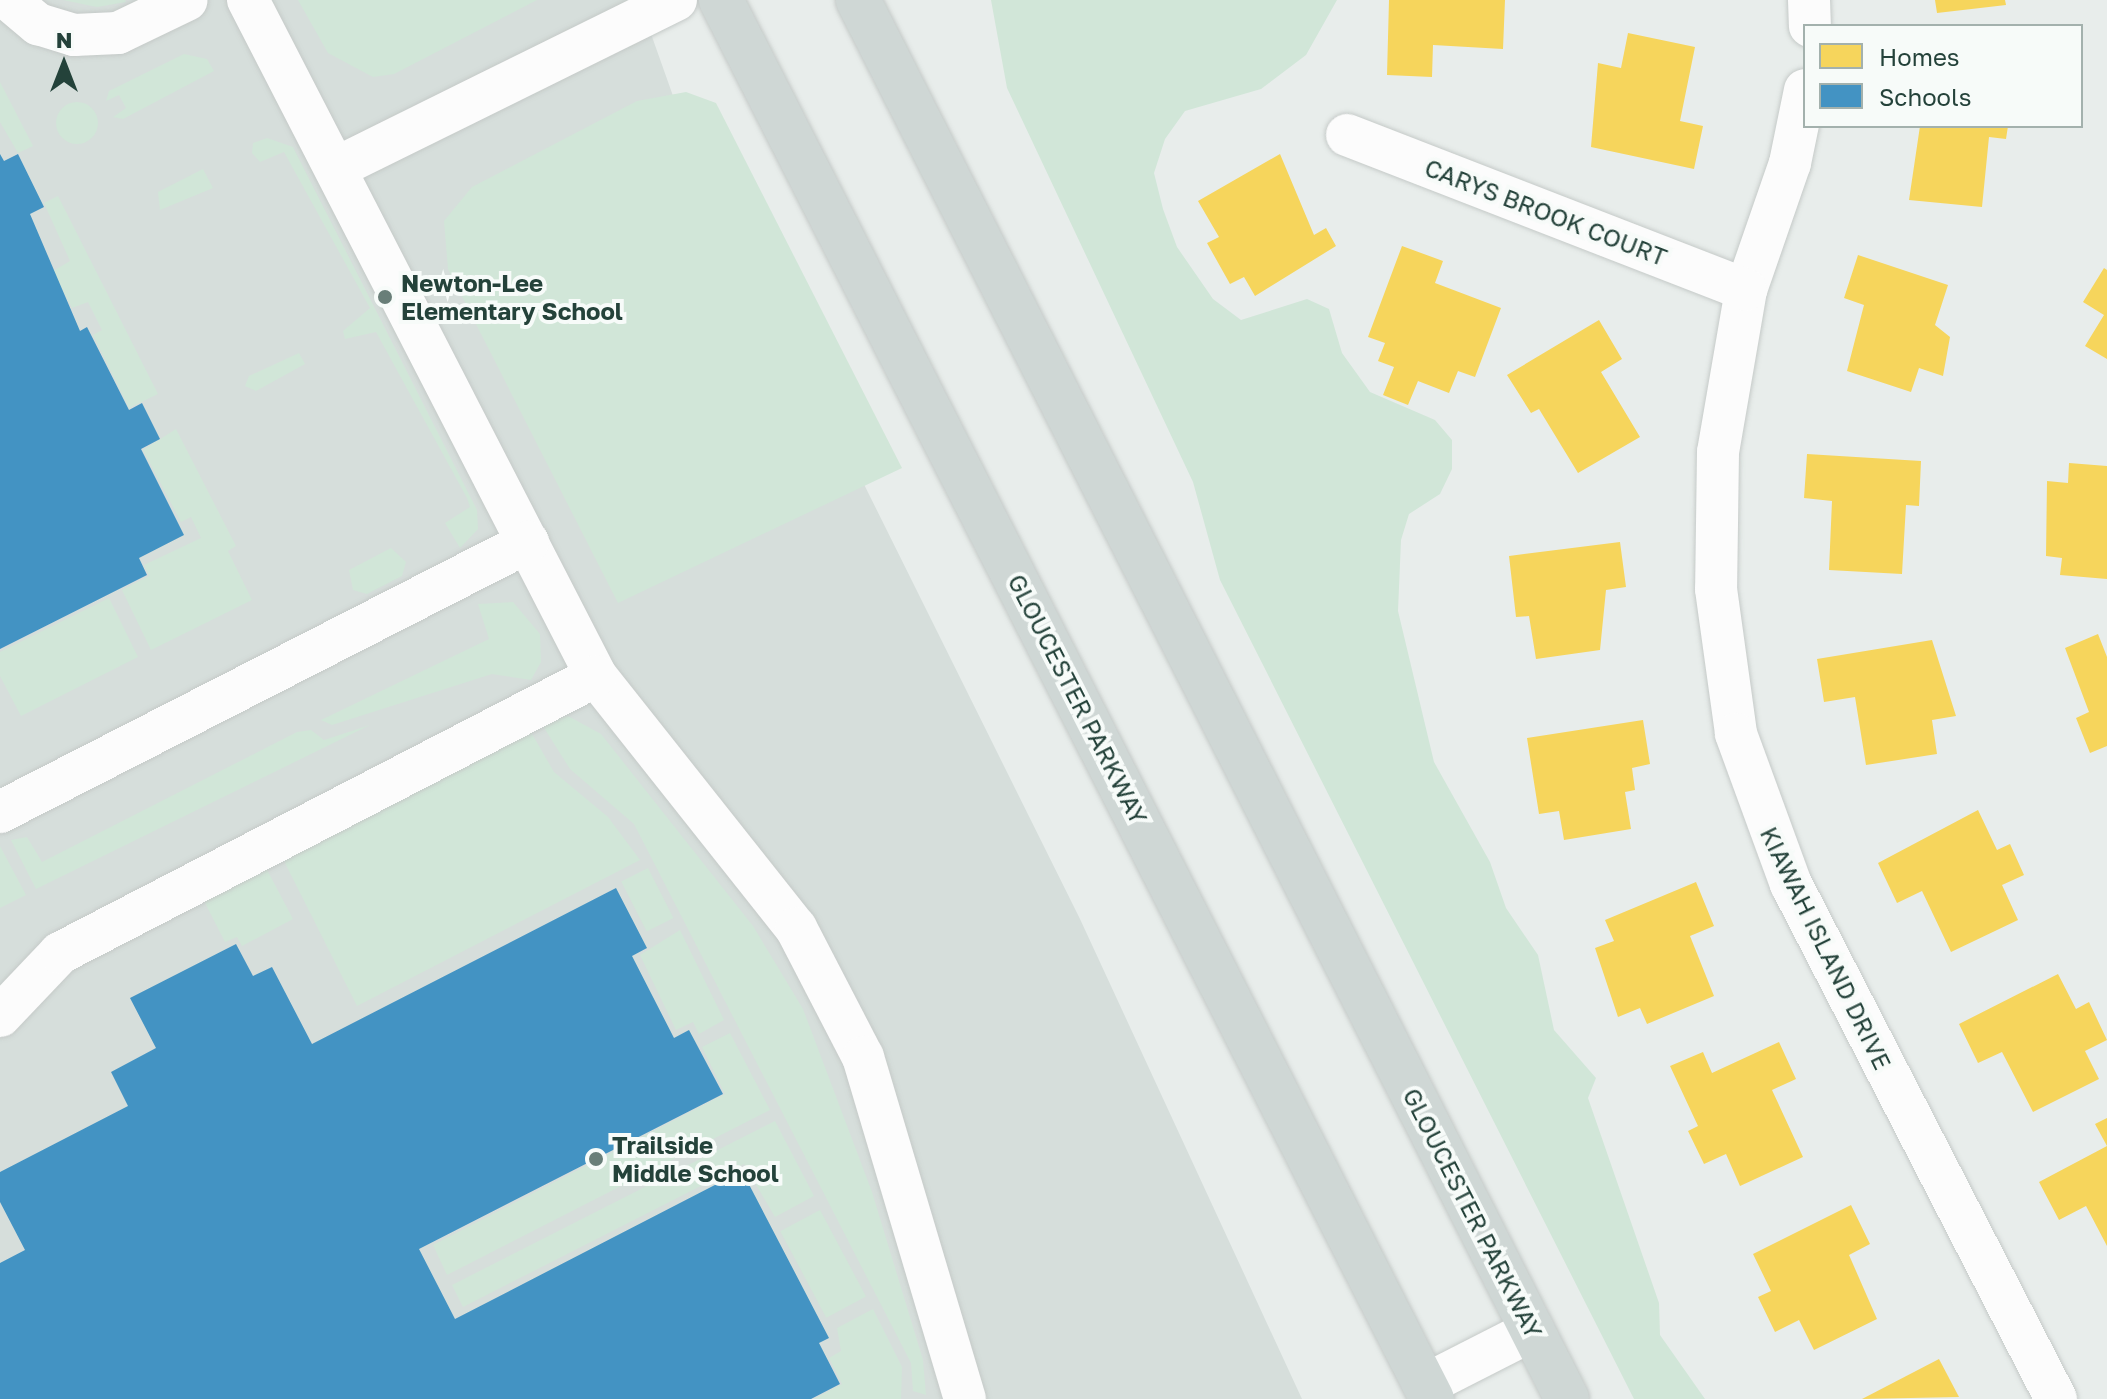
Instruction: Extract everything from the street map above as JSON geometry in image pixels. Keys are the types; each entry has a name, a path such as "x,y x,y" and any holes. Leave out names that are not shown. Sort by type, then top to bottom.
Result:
{"main road":[{"name":"GLOUCESTER PARKWAY","path":"721,0 1428,1392"},
{"name":"GLOUCESTER PARKWAY","path":"858,0 1567,1399"}],"street":[{"path":"9,0 38,24 74,35 118,33 187,0"},
{"path":"248,0 338,167 596,676 796,928 863,1057 965,1399"},
{"path":"338,167 676,0"},
{"path":"1809,0 1810,24"},
{"name":"KIAWAH ISLAND DRIVE","path":"1803,100 1790,163 1746,290 1725,387 1714,524 1736,734 1791,884 2056,1399"},
{"name":"CARYS BROOK COURT","path":"1347,135 1746,290"},
{"path":"0,812 528,542"},
{"path":"0,1016 56,956 596,676"},
{"path":"1428,1392 1533,1330"}],"shaded area":[{"path":"0,0 639,0 678,110 1080,919 1302,1399 0,1399"}],"green space":[{"path":"63,0 125,0 126,2 97,7"},
{"path":"298,0 537,0 394,74 373,77 328,53"},
{"path":"991,0 1337,0 1306,55 1261,89 1185,111 1165,139 1154,173 1163,209 1177,247 1213,299 1241,320 1307,299 1329,309 1342,353 1370,392 1435,420 1452,440 1452,469 1440,494 1409,514 1401,540 1398,611 1434,762 1490,862 1506,908 1538,955 1554,1030 1596,1078 1588,1098 1659,1303 1660,1335 1705,1399 1634,1399 1220,580 1193,482 1007,88"},
{"path":"184,54 207,59 214,71 123,119 113,117 126,108 119,95 106,101 109,91"},
{"path":"0,82 33,146 18,153 0,122"},
{"path":"686,92 716,103 902,468 618,603 448,269 444,221 472,187 637,101"},
{"path":"77,102 92,108 98,123 92,138 77,144 62,138 56,123 62,108"},
{"path":"267,138 293,147 477,510 478,529 460,548 445,523 470,507 467,498 376,332 345,339 343,331 370,308 284,152 260,162 252,153 253,143"},
{"path":"203,169 213,188 160,210 158,192"},
{"path":"58,196 158,394 129,408 93,335 102,330 88,302 72,308 53,271 70,261 44,203"},
{"path":"299,353 305,364 256,391 245,386 249,376"},
{"path":"176,429 236,546 228,551 252,600 151,650 122,590 149,576 144,565 201,538 191,517 181,522 143,450"},
{"path":"391,548 406,562 402,576 367,594 353,590 349,570"},
{"path":"109,598 138,657 21,716 0,676 0,652"},
{"path":"513,602 540,634 541,662 531,680 492,674 332,725 321,720 489,639 478,604"},
{"path":"568,716 601,734 753,926 803,1009 872,1192 923,1360 926,1395 913,1391 911,1363 634,824 570,769 541,723"},
{"path":"370,725 36,889 11,840 27,837 42,862 297,732 311,730 324,740"},
{"path":"528,727 554,772 608,817 640,860 357,1006 282,857"},
{"path":"0,846 26,895 0,908"},
{"path":"264,864 293,919 242,946 237,937 225,942 202,897"},
{"path":"648,868 673,918 647,932 621,882"},
{"path":"680,930 724,1020 699,1034 693,1022 676,1030 640,955"},
{"path":"730,1033 770,1110 447,1275 433,1245 725,1094 702,1047"},
{"path":"775,1121 814,1196 775,1217 744,1164 463,1307 452,1285"},
{"path":"820,1210 866,1297 826,1318 780,1231"},
{"path":"873,1309 902,1367 901,1399 814,1399 842,1384 829,1358 841,1351 837,1328"}],"building: Homes":[{"path":"1389,0 1505,0 1503,49 1433,45 1432,77 1387,75"},
{"path":"1935,0 2005,0 2006,5 1937,13"},
{"path":"1628,33 1695,47 1680,121 1703,126 1694,169 1591,147 1598,63 1621,68"},
{"path":"1920,128 2008,128 2006,139 1989,137 1982,207 1909,200"},
{"path":"1280,154 1314,235 1326,228 1336,246 1255,296 1244,277 1230,284 1207,243 1219,237 1198,201"},
{"path":"1402,246 1443,261 1435,283 1501,308 1475,377 1458,371 1449,393 1418,381 1408,405 1383,395 1394,367 1378,361 1385,343 1368,337"},
{"path":"1858,255 1948,285 1935,325 1950,337 1943,376 1919,368 1911,392 1847,371 1864,305 1844,298"},
{"path":"2104,268 2107,270 2107,359 2085,346 2104,315 2083,302"},
{"path":"1599,320 1622,359 1601,372 1640,437 1578,473 1539,409 1531,413 1507,375"},
{"path":"1807,454 1921,461 1919,506 1906,505 1902,574 1829,570 1832,501 1804,498"},
{"path":"2069,463 2107,466 2107,579 2060,575 2062,558 2046,556 2047,481 2068,483"},
{"path":"1620,542 1626,587 1606,590 1600,650 1536,659 1529,616 1516,617 1509,556"},
{"path":"2098,634 2107,657 2107,746 2090,753 2076,718 2089,712 2065,648"},
{"path":"1932,640 1956,716 1932,720 1937,754 1866,765 1855,697 1824,702 1817,659"},
{"path":"1643,720 1650,764 1632,768 1635,790 1625,792 1631,829 1564,840 1559,811 1539,814 1527,738"},
{"path":"1978,810 1997,850 2010,844 2024,875 2002,885 2018,920 1951,952 1922,891 1897,903 1878,863"},
{"path":"1696,882 1714,926 1690,936 1714,996 1647,1024 1640,1008 1618,1017 1595,948 1614,941 1605,920"},
{"path":"2058,974 2076,1009 2089,1002 2107,1040 2085,1051 2099,1079 2033,1112 2002,1052 1978,1063 1959,1024"},
{"path":"1779,1042 1796,1079 1772,1090 1803,1157 1740,1186 1726,1154 1704,1164 1688,1131 1698,1126 1670,1066 1703,1052 1712,1073"},
{"path":"2107,1118 2107,1146 2095,1124"},
{"path":"2107,1146 2107,1246 2086,1206 2059,1220 2039,1182"},
{"path":"1851,1205 1870,1244 1849,1255 1877,1319 1814,1350 1799,1320 1775,1332 1758,1297 1771,1291 1753,1254"},
{"path":"1939,1359 1959,1397 1862,1399"}],"building: Schools":[{"path":"0,154 4,161 18,154 44,207 30,214 80,331 87,327 129,410 142,403 160,439 141,449 184,535 139,558 147,575 0,649"},
{"name":"Trailside Middle School","path":"616,888 647,948 632,956 674,1038 689,1030 723,1094 419,1249 455,1319 742,1171 829,1338 819,1343 840,1384 811,1399 0,1399 0,1263 25,1250 0,1202 0,1172 128,1106 111,1072 156,1048 130,998 236,944 253,976 272,967 312,1044"}],"place":[{"name":"Newton-Lee Elementary School","path":"385,297"},
{"name":"Trailside Middle School","path":"596,1159"}]}
